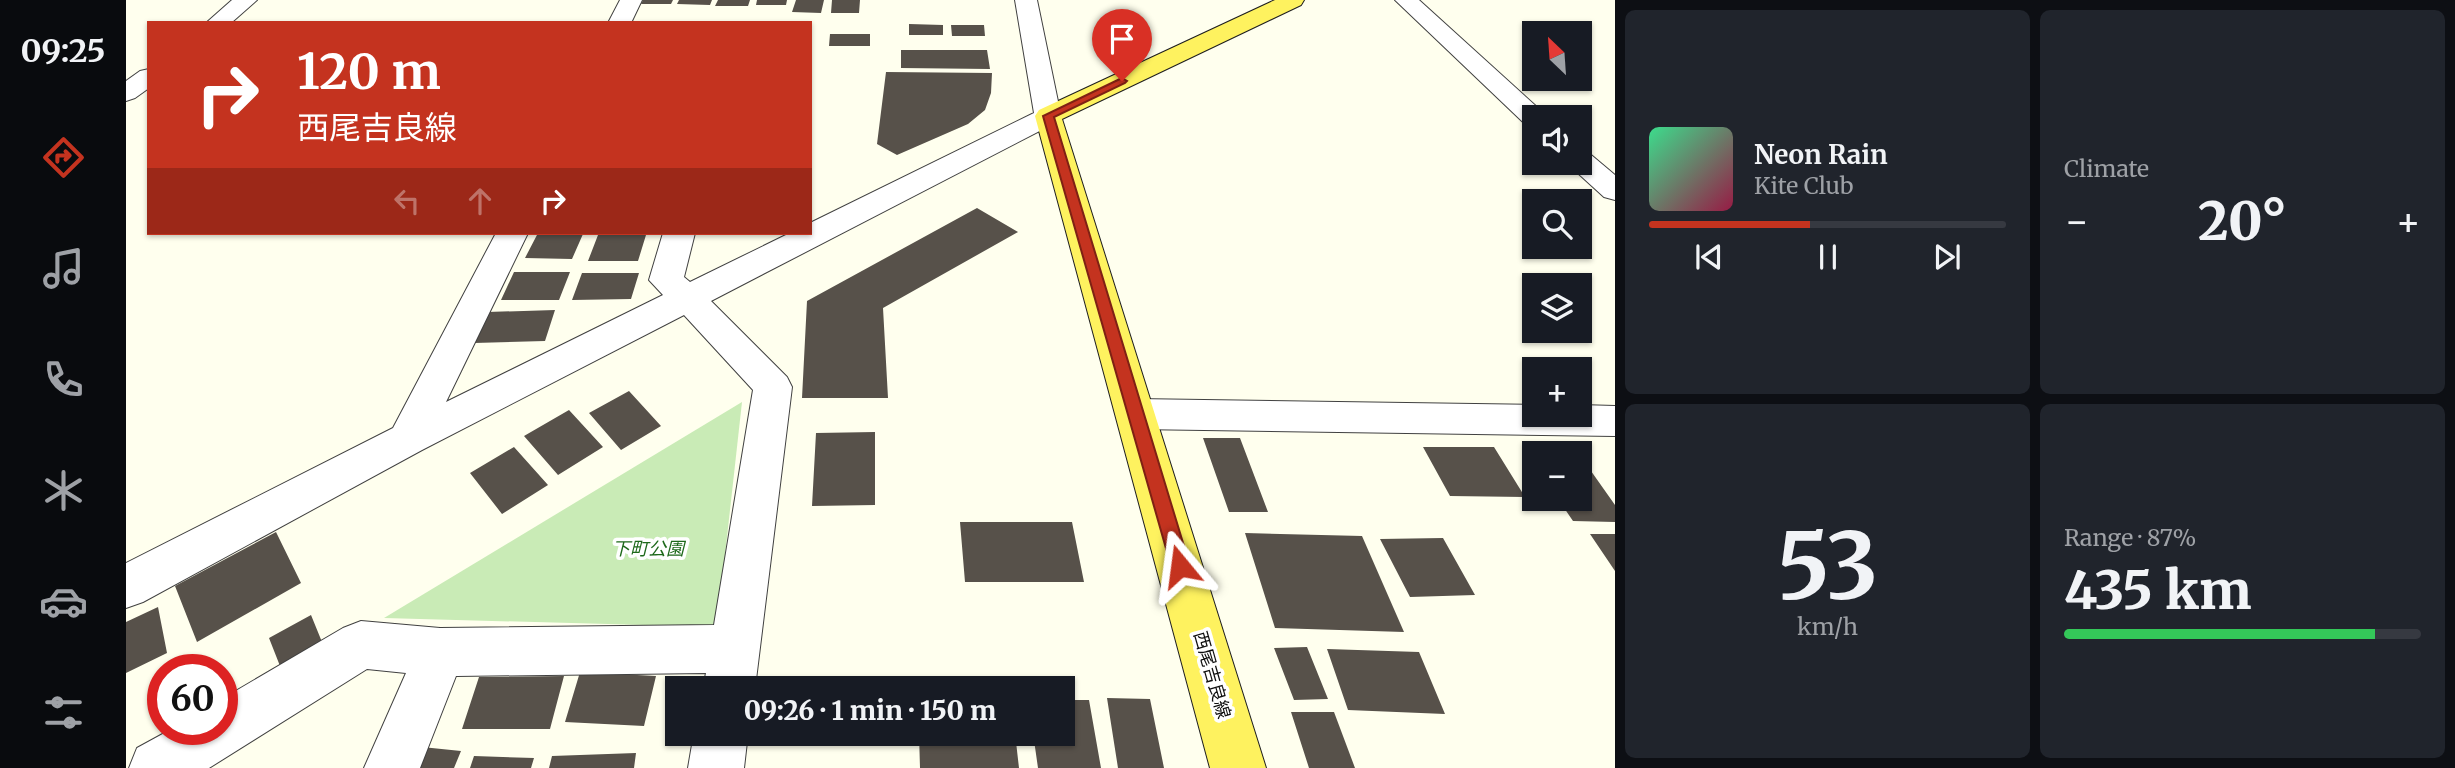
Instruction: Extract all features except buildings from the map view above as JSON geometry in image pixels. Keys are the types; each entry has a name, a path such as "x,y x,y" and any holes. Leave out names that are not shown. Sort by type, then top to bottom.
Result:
{"main road":[{"path":"1048,116 1293,0"},
{"name":"西尾吉良線","path":"1048,116 1238,768"}],"street":[{"path":"220,21 246,0"},
{"path":"620,21 631,0"},
{"path":"126,587 408,439 1048,116 1026,0"},
{"path":"1406,0 1522,106"},
{"path":"126,93 147,77"},
{"path":"1592,171 1615,191"},
{"path":"408,439 511,235"},
{"path":"238,719 361,645 732,668 773,387 688,298 666,279 678,235"},
{"path":"1136,414 1615,421"},
{"path":"392,768 440,652"},
{"path":"158,768 196,745"},
{"path":"716,768 719,746"}],"green space":[{"name":"下町公園","path":"742,402 717,627 384,618"}],"route":[{"path":"1122,81 1048,116 1180,566"}]}
